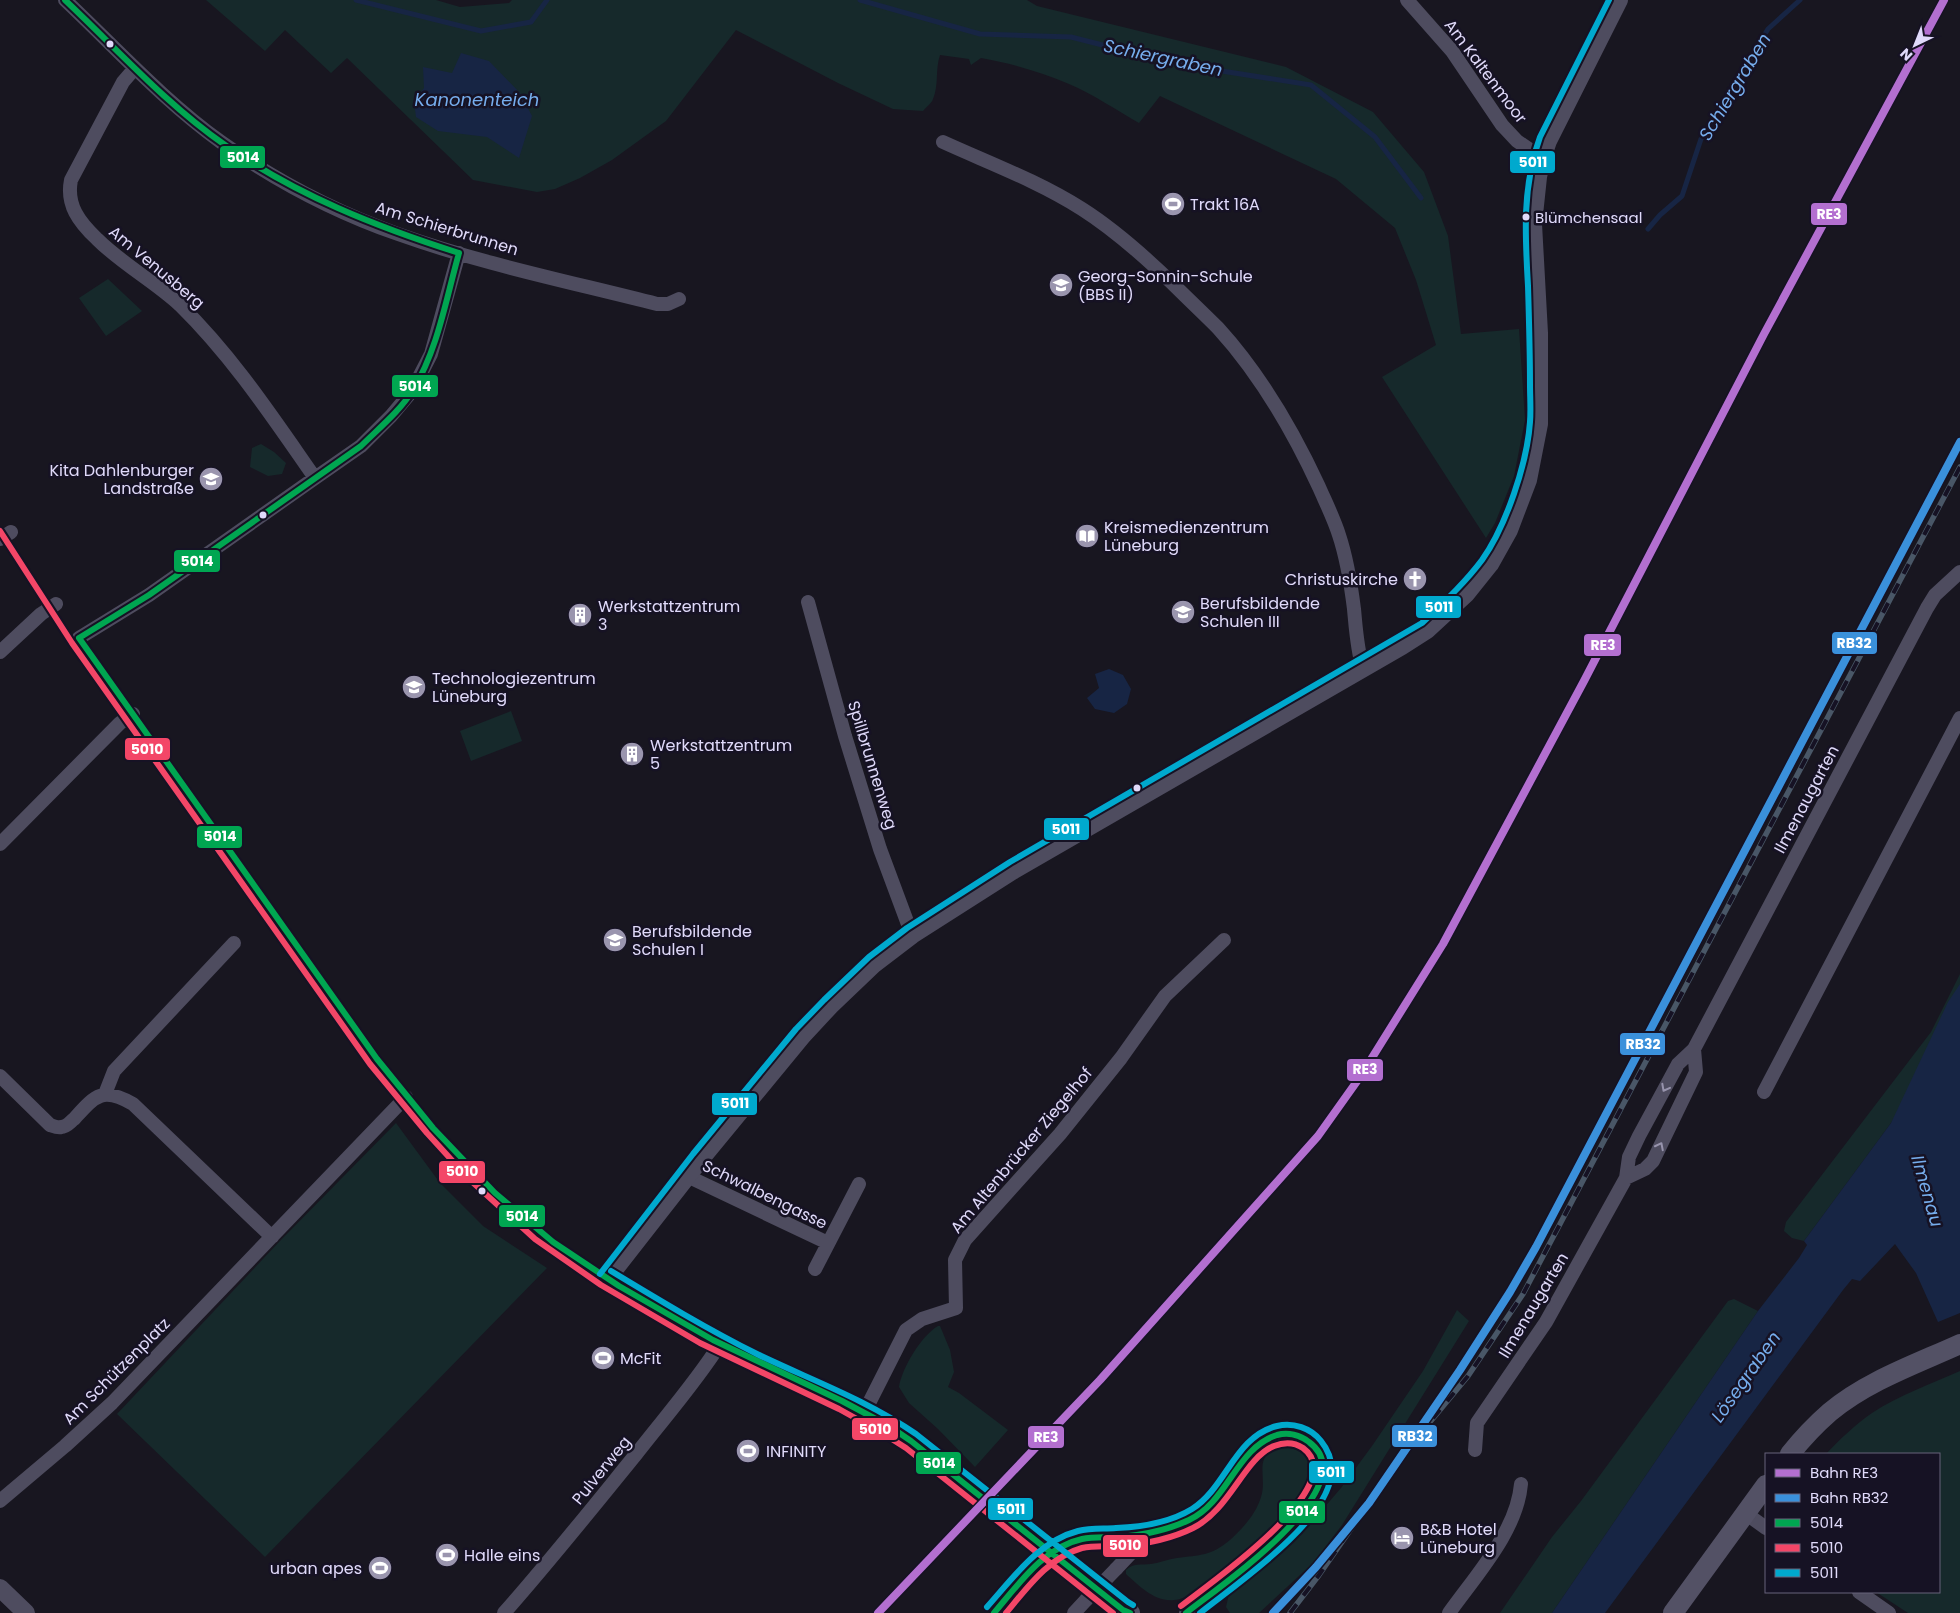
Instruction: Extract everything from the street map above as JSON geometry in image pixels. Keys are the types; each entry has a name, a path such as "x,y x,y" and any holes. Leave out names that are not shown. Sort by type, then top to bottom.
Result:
{"main road":[{"path":"720,1344 865,1412 911,1441 961,1482"},
{"path":"1791,1453 1808,1433 1831,1412 1878,1382 1960,1344"},
{"path":"1673,1613 1765,1486"},
{"path":"1029,1535 1123,1610 1130,1613"}],"street":[{"name":"Am Schierbrunnen","path":"65,0 170,101 215,137 259,168 293,188 378,227 459,254 657,304 668,304 679,299"},
{"name":"Am Kaltenmoor","path":"1407,0 1452,51 1502,125 1517,141 1542,158"},
{"path":"607,1279 688,1176 808,1030 874,964 912,934 1014,870 1363,669 1427,630 1466,594 1490,564 1509,530 1528,480 1539,424 1538,333 1533,224 1542,158 1548,141 1620,0"},
{"name":"Am Venusberg","path":"135,68 123,82 71,180 68,193 73,209 80,221 101,244 148,278 178,303 220,346 316,478"},
{"path":"943,142 1035,183 1088,214 1151,263 1208,318 1240,356 1261,384 1281,416 1308,464 1330,512 1339,535 1347,566 1354,608 1358,652 1363,669"},
{"path":"79,638 148,595 361,446 391,416 412,390 431,354 459,254"},
{"name":"Ilmenaugarten","path":"1476,1450 1477,1423 1546,1322 1626,1178 1629,1157 1678,1064 1694,1049 1927,608 1935,595 1960,572"},
{"name":"Spillbrunnenweg","path":"808,602 845,736 880,849 912,934"},
{"path":"0,652 41,614 56,604"},
{"path":"0,844 120,723 133,714"},
{"path":"1764,1092 1960,718"},
{"name":"Am Altenbrücker Ziegelhof","path":"865,1412 906,1330 922,1319 956,1308 955,1260 964,1240 1060,1134 1121,1058 1165,996 1224,940"},
{"path":"105,1094 114,1071 234,943"},
{"path":"1626,1178 1645,1169 1653,1161 1696,1072 1694,1049"},
{"path":"0,1076 50,1124 60,1128 67,1126 93,1099 105,1094 119,1096 133,1104 272,1236"},
{"name":"Am Schützenplatz","path":"0,1501 112,1403 406,1097"},
{"name":"Schwalbengasse","path":"688,1176 828,1243"},
{"name":"Schwalbengasse","path":"815,1269 859,1184"},
{"name":"Pulverweg","path":"504,1613 558,1551 656,1429 720,1344"},
{"path":"1074,1613 1150,1533 1188,1521 1202,1513 1256,1447 1266,1439 1280,1433 1292,1434 1312,1443 1320,1452 1324,1469 1321,1481 1311,1500 1277,1538 1186,1613"},
{"path":"1449,1613 1496,1547 1510,1523 1520,1494 1521,1484"},
{"path":"1745,1513 1765,1527"},
{"path":"0,1588 26,1613"},
{"path":"1860,1593 1889,1613"}],"green space":[{"path":"206,0 436,0 460,7 509,3 512,0 1027,0 1037,6 1286,67 1373,112 1424,172 1448,236 1461,334 1519,329 1525,420 1514,476 1495,523 1486,538 1382,377 1436,345 1416,280 1395,228 1336,179 1160,96 1139,123 1087,92 1025,68 981,58 971,65 969,59 940,55 936,88 930,104 923,111 893,109 736,30 666,121 612,160 580,178 555,189 537,192 473,180 347,58 331,73 285,30 265,51"},
{"path":"108,279 142,311 106,336 79,298"},
{"path":"261,444 286,463 282,474 268,476 250,467 252,448"},
{"path":"511,711 522,741 471,761 460,731"},
{"path":"1960,974 1960,1005 1891,1123 1804,1241 1792,1238 1784,1231 1786,1222 1931,1032"},
{"path":"396,1123 440,1183 483,1226 547,1268 265,1557 117,1414 280,1241"},
{"path":"1734,1299 1758,1311 1552,1613 1500,1613 1552,1537 1581,1501 1728,1301"},
{"path":"1457,1310 1469,1321 1342,1525 1313,1563 1259,1613 1230,1613 1226,1607 1229,1594 1256,1568 1317,1516 1341,1488 1423,1371"},
{"path":"940,1326 950,1350 954,1372 948,1387 959,1393 1008,1430 975,1467 938,1429 909,1403 899,1387 913,1353 925,1337"},
{"path":"1960,1371 1960,1613 1908,1613 1878,1593 1940,1593 1940,1453 1827,1453 1872,1413 1904,1395"},
{"path":"1282,1447 1299,1451 1307,1459 1310,1476 1306,1489 1274,1527 1209,1582 1182,1598 1167,1600 1154,1596 1126,1574 1126,1570 1134,1565 1205,1554 1217,1549 1230,1540 1240,1531 1259,1503 1263,1489 1262,1467 1267,1455 1272,1450"}],"water":[{"name":"Kanonenteich","path":"461,53 489,61 520,93 532,116 519,158 487,137 438,131 416,117 414,101 424,88 423,67 452,73"},
{"path":"1109,669 1123,675 1131,689 1127,704 1114,713 1095,709 1087,698 1099,688 1095,674"},
{"path":"1960,984 1960,1313 1938,1322 1916,1273 1895,1244 1860,1281 1852,1279 1843,1290 1605,1613 1552,1613 1758,1311 1799,1258 1807,1245 1804,1241 1891,1123 1948,1002"}],"waterway":[{"name":"Schiergraben","path":"356,0 481,31 531,22 547,0"},
{"name":"Schiergraben","path":"860,0 980,34 1071,37 1177,64 1311,85 1375,137 1421,198"},
{"name":"Schiergraben","path":"1648,229 1660,215 1682,196 1701,139 1768,29 1800,0"}],"tunnel":[{"path":"961,1482 1029,1535"}],"railway":[{"path":"1391,1469 1468,1376 1523,1294 1960,467"},
{"path":"1290,1613 1369,1503"}],"rail line":[{"name":"RE3","path":"878,1613 1100,1380 1318,1136 1360,1077 1443,944 1584,681 1764,334 1944,0"},
{"name":"RB32","path":"1273,1613 1316,1567 1369,1503 1460,1370 1510,1292 1536,1247 1960,442"}],"transit line":[{"name":"5014","path":"65,0 142,76 182,112 252,163 338,208 368,221 459,253"},
{"name":"5011","path":"600,1274 693,1154 796,1029 869,957 907,928 1010,862 1422,623 1475,569 1491,546 1507,512 1520,475 1528,439 1530,408 1526,211 1534,155 1540,137 1609,0"},
{"name":"5014","path":"79,638 149,595 361,446 388,420 413,390 429,358 459,253"},
{"name":"5010","path":"0,531 72,643 370,1064 427,1133 468,1178 535,1239 601,1285 700,1343 839,1409 906,1448 1113,1613"},
{"name":"5014","path":"79,638 377,1059 433,1128 495,1193 553,1242 619,1286 713,1340 842,1401 889,1426 911,1441 1123,1610 1130,1613"},
{"name":"5011","path":"611,1271 738,1344 878,1411 916,1434 1133,1605"},
{"name":"5011","path":"987,1607 1017,1573 1051,1543 1078,1531 1145,1525 1184,1514 1204,1500 1214,1489 1251,1440 1277,1426 1289,1425 1307,1429 1317,1436 1324,1445 1331,1462 1331,1476 1325,1494 1313,1514 1277,1552 1200,1613"},
{"name":"5014","path":"994,1613 1033,1568 1068,1543 1096,1537 1138,1535 1181,1524 1202,1512 1223,1489 1251,1451 1263,1442 1277,1435 1285,1434 1298,1436 1309,1442 1322,1461 1319,1484 1304,1509 1281,1535 1254,1560 1186,1613"},
{"name":"5010","path":"1006,1613 1040,1574 1059,1558 1082,1548 1139,1544 1185,1532 1206,1520 1217,1509 1263,1452 1285,1443 1303,1448 1313,1465 1309,1485 1293,1509 1244,1557 1181,1606"}],"place":[{"name":"Trakt 16A","path":"1173,204"},
{"name":"Blümchensaal","path":"1526,217"},
{"name":"Georg-Sonnin-Schule (BBS II)","path":"1061,285"},
{"name":"Kita Dahlenburger Landstraße","path":"211,479"},
{"name":"Kreismedienzentrum Lüneburg","path":"1087,536"},
{"name":"Christuskirche","path":"1415,579"},
{"name":"Berufsbildende Schulen III","path":"1183,612"},
{"name":"Werkstattzentrum 3","path":"580,615"},
{"name":"Technologiezentrum Lüneburg","path":"414,687"},
{"name":"Werkstattzentrum 5","path":"632,754"},
{"name":"Berufsbildende Schulen I","path":"615,940"},
{"name":"McFit","path":"603,1358"},
{"name":"INFINITY","path":"748,1451"},
{"name":"B&B Hotel Lüneburg","path":"1402,1538"},
{"name":"Halle eins","path":"447,1555"},
{"name":"urban apes","path":"380,1568"}],"water label":[{"name":"Ilmenau","path":"1927,1191"},
{"name":"Lösegraben","path":"1746,1377"}]}
